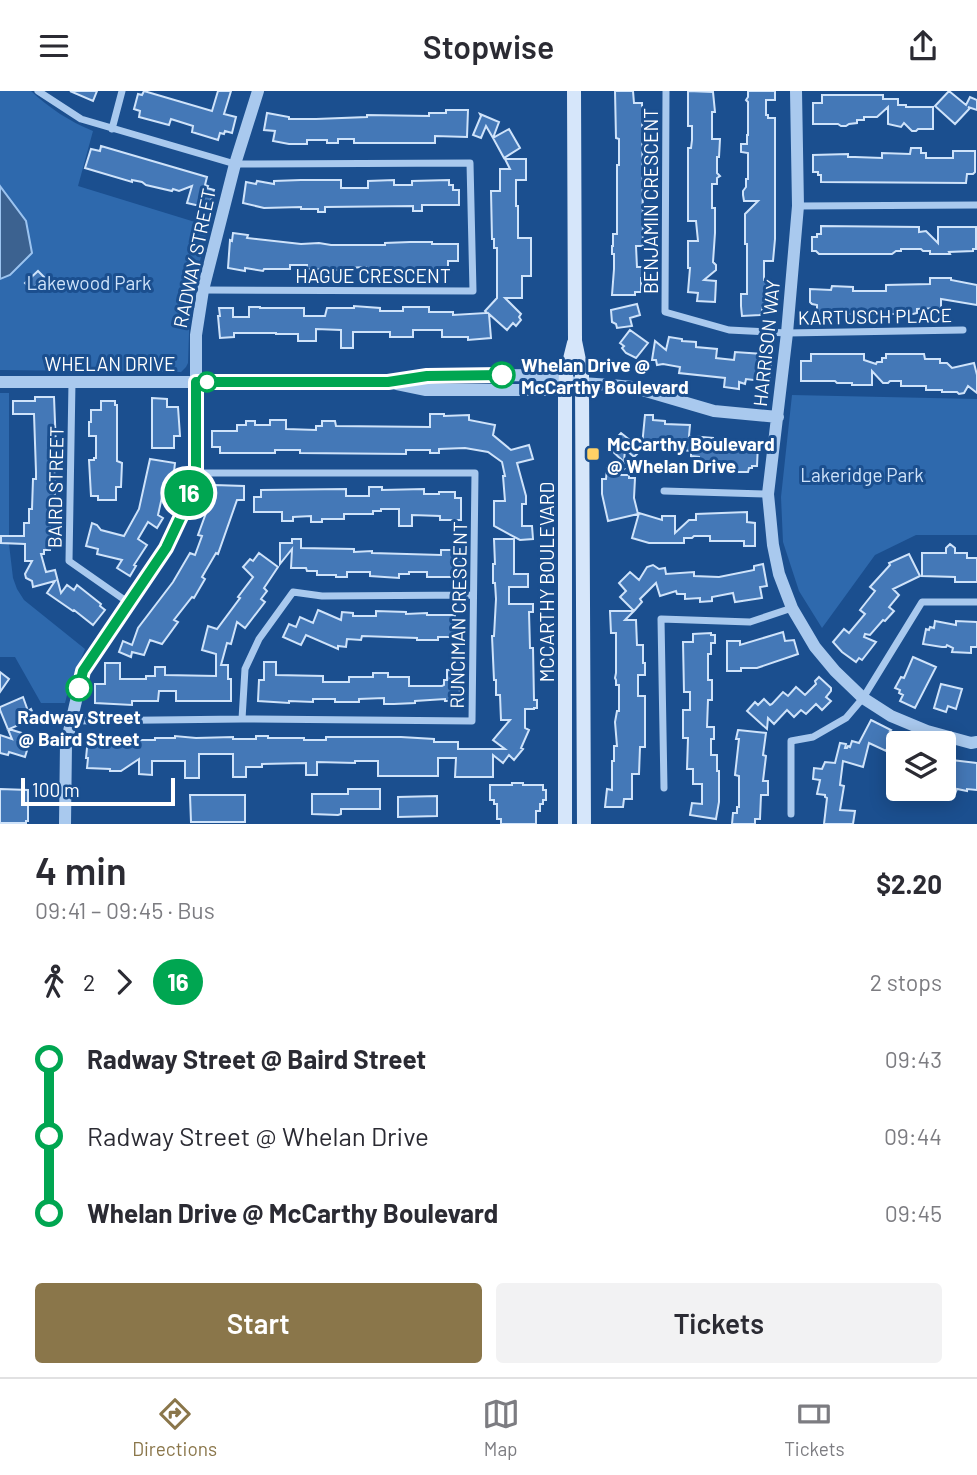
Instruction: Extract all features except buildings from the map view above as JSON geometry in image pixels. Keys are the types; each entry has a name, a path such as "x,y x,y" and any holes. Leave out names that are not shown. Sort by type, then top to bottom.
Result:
{"main road":[{"name":"MCCARTHY BOULEVARD","path":"574,91 575,341 582,375 584,824"},
{"name":"MCCARTHY BOULEVARD","path":"565,824 566,375 575,341"}],"street":[{"path":"38,91 81,119 235,164"},
{"path":"112,129 121,91"},
{"name":"RADWAY STREET","path":"65,824 66,744 83,671 166,548 183,512 196,473 196,335 203,290 235,164 258,91"},
{"name":"BENJAMIN CRESCENT","path":"666,91 665,312 729,330 787,333"},
{"name":"HARRISON WAY","path":"796,91 798,207 787,333 768,494 779,574 792,608 815,647 863,698 891,716 927,731 971,743 977,742"},
{"name":"HAGUE CRESCENT","path":"203,290 473,291 470,163 235,164"},
{"path":"798,207 977,205"},
{"name":"KARTUSCH PLACE","path":"787,333 963,330"},
{"name":"WHELAN DRIVE","path":"0,382 388,382 427,376 552,375 566,382 632,387 715,411 778,417"},
{"name":"BAIRD STREET","path":"72,383 69,561 129,603"},
{"name":"RUNCIMAN CRESCENT","path":"71,721 472,720 475,473 196,473"},
{"path":"664,491 768,494"},
{"path":"243,719 245,669 259,639 293,592 322,596 473,595"},
{"path":"791,814 791,741 813,737 846,718 863,698 922,601 977,602"},
{"path":"664,788 661,619 750,622 792,608"}],"green space":[{"name":"Lakewood Park","path":"0,91 31,91 60,114 93,131 78,186 208,226 190,305 188,363 181,372 0,370"},
{"path":"0,393 9,393 9,544 13,578 24,600 85,649 65,703 41,703 15,657 0,657"},
{"name":"Lakeridge Park","path":"792,395 977,399 977,535 916,535 875,555 822,628 799,591 783,542 781,497"}],"shaded area":[{"path":"0,186 26,221 32,253 10,275 0,279"}],"bus line":[{"name":"16","path":"79,688 83,671 166,548 183,512 196,473 196,382 388,382 427,376 502,375"}],"place":[{"name":"Whelan Drive @ McCarthy Boulevard","path":"502,375"},
{"name":"McCarthy Boulevard @ Whelan Drive","path":"593,454"},
{"name":"Radway Street @ Baird Street","path":"79,688"}]}
